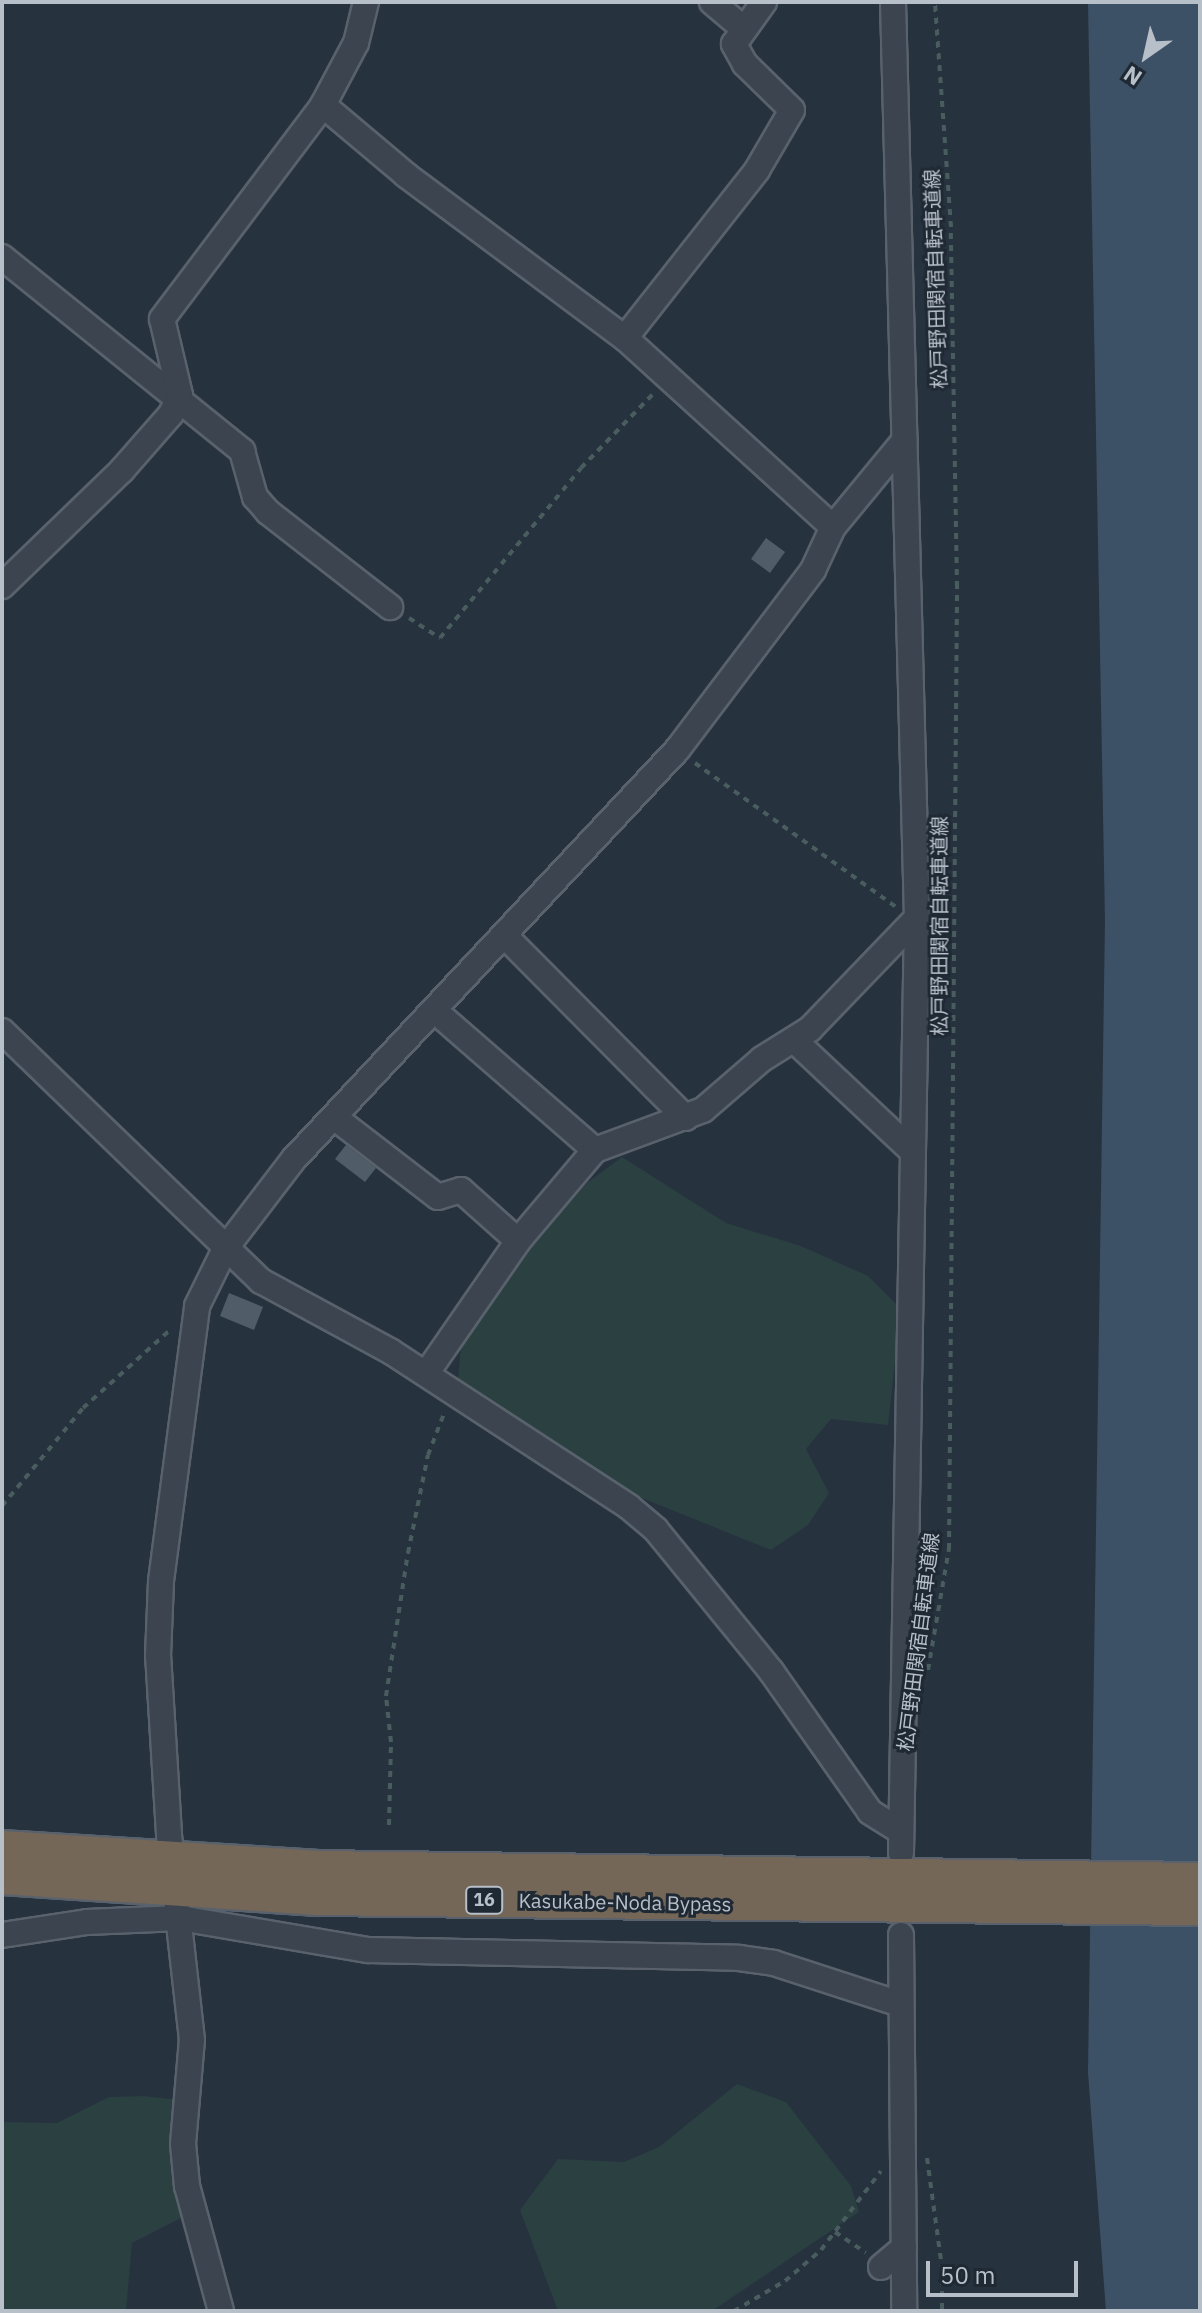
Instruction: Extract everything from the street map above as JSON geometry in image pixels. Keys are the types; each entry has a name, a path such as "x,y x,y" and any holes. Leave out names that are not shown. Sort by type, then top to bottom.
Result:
{"highway":[{"name":"Kasukabe-Noda Bypass","path":"2,1849 176,1889"},
{"name":"Kasukabe-Noda Bypass","path":"2,1876 315,1897 968,1894 1200,1881"},
{"name":"Kasukabe-Noda Bypass","path":"968,1894 1200,1907"}],"street":[{"path":"2,586 139,452 178,401 162,319 323,105 356,43 366,2"},
{"path":"712,2 744,29"},
{"path":"625,338 757,170 792,110 745,64 734,44 764,2"},
{"path":"2,1031 261,1281 426,1374 656,1530 771,1671 870,1812 901,1842 916,919 893,2"},
{"path":"323,105 406,175 625,338 833,527"},
{"path":"2,257 242,451 255,497 268,512 390,607"},
{"path":"221,2311 186,2172 183,2144 192,2040 176,1889 158,1656 161,1581 197,1306 225,1249 293,1160 506,937 677,750 813,570 833,527 904,441"},
{"path":"426,1374 518,1241 595,1150 703,1110 762,1059 795,1041 916,919"},
{"path":"506,937 686,1118"},
{"path":"435,1011 595,1150"},
{"path":"795,1041 912,1151"},
{"path":"334,1117 438,1197 461,1190 518,1241"},
{"path":"2,1935 87,1922 176,1889 368,1950 739,1958 774,1963 900,2004"},
{"path":"901,1935 904,2311"},
{"path":"882,2266 904,2248"}],"path":[{"name":"松戸野田関宿自転車道線","path":"927,1678 949,1549 957,587 951,227 935,2"},
{"path":"390,607 440,638 581,468 668,378"},
{"path":"677,750 916,919"},
{"path":"2,1506 83,1408 197,1306"},
{"path":"389,1825 391,1742 386,1696 408,1553 428,1455 454,1393"},
{"path":"734,2311 785,2281 835,2232 903,2141"},
{"path":"835,2232 882,2266"}],"green space":[{"path":"622,1157 726,1223 801,1246 868,1276 901,1309 888,1425 831,1419 806,1449 829,1493 808,1525 771,1550 602,1482 458,1381 463,1319 587,1183"},
{"path":"737,2084 786,2102 851,2186 859,2212 712,2311 558,2311 520,2210 558,2159 624,2162 659,2147"},
{"path":"144,2096 180,2100 199,2180 195,2211 132,2243 126,2311 2,2311 2,2122 57,2123 109,2097"}],"water":[{"path":"1088,2 1200,2 1200,2311 1106,2311 1088,2072 1105,920"}],"building":[{"path":"766,538 785,552 770,573 751,559"},
{"path":"346,1145 376,1168 365,1182 335,1159"},
{"path":"229,1293 263,1307 254,1330 220,1316"}]}
